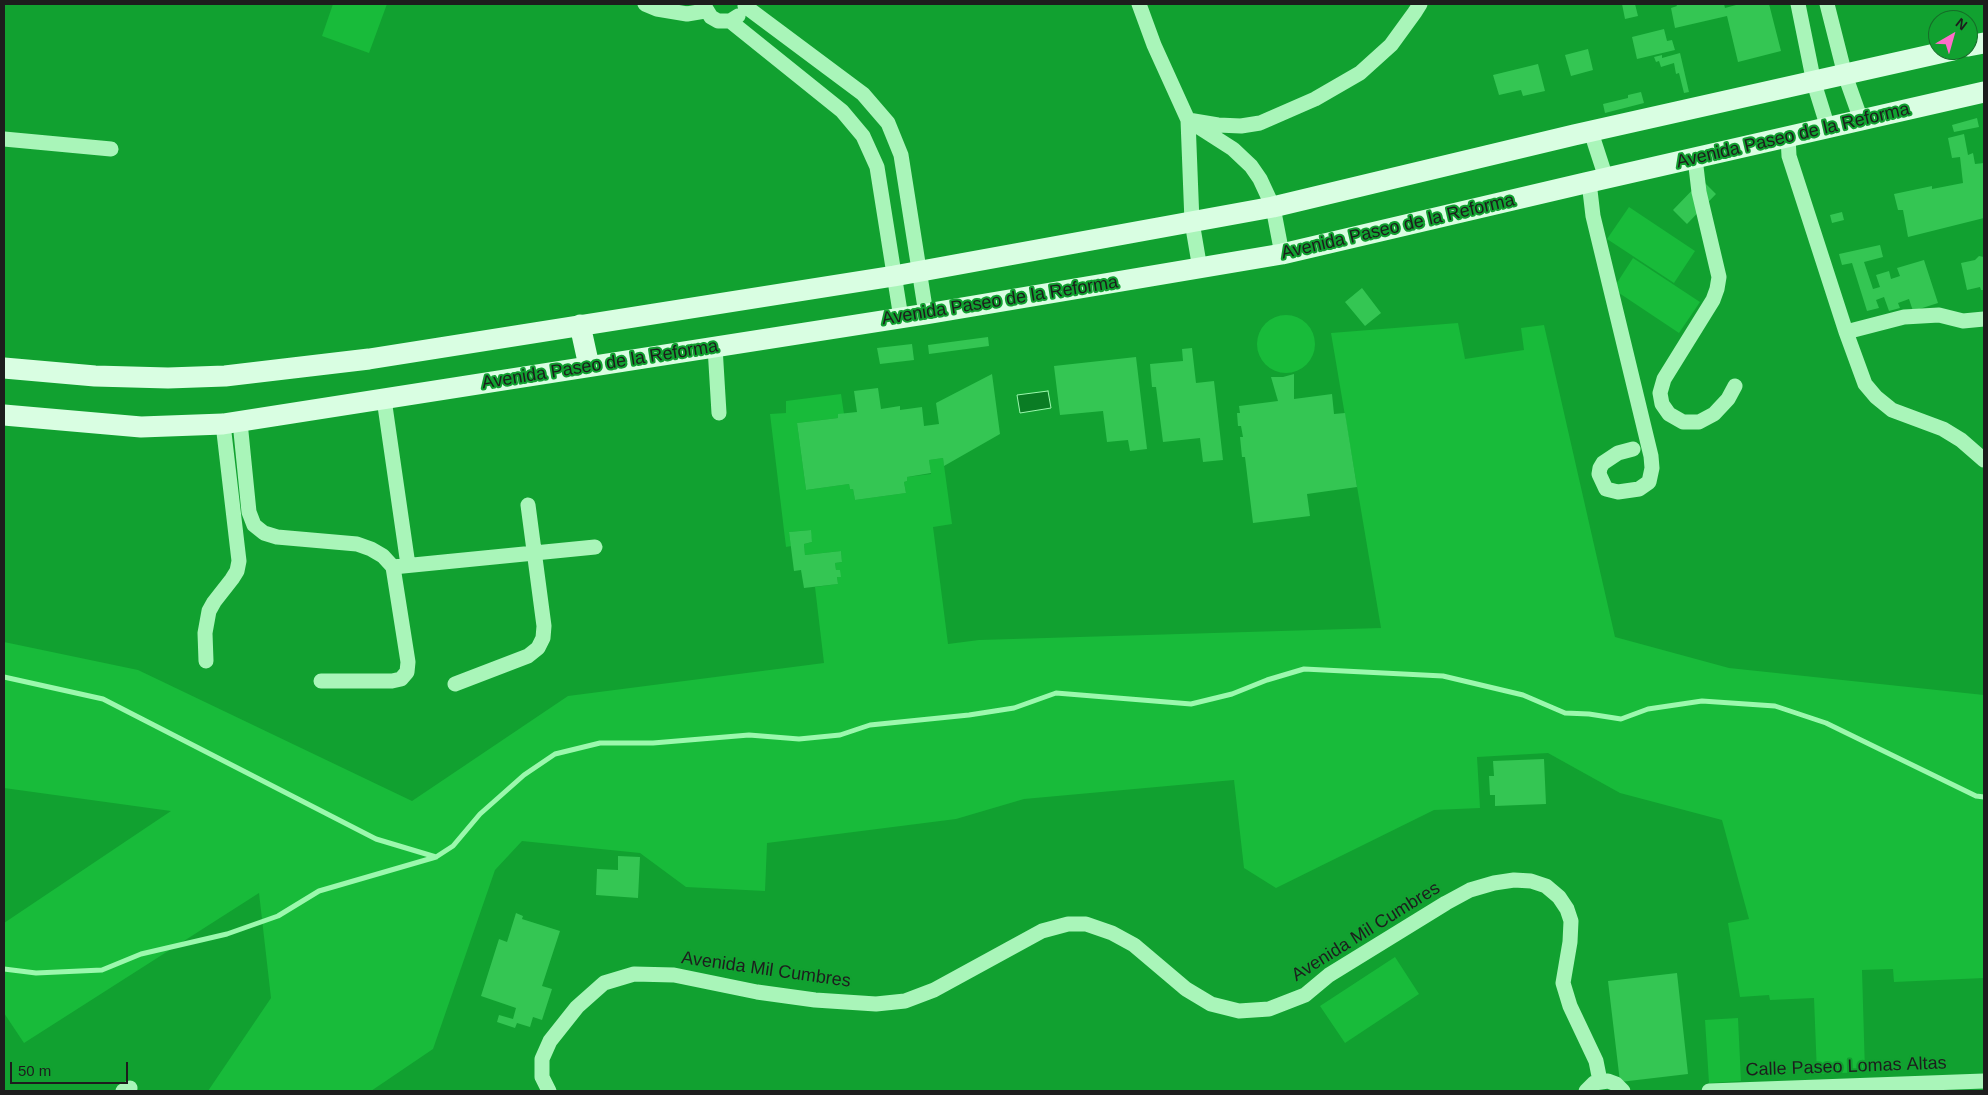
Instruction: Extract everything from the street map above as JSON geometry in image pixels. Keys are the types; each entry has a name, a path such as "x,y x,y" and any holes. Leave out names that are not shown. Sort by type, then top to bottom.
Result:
{"main road":[{"path":"4,368 168,378 225,376 369,359 894,276 1273,208 1591,132 1928,56"},
{"name":"Avenida Paseo de la Reforma","path":"4,415 141,426 232,423 926,314 1282,254 1984,92"},
{"path":"580,325 589,366"}],"street":[{"path":"644,4 657,9 687,14 704,7 711,17 718,21 730,21 739,15 745,5 863,94 888,124 901,156 926,314"},
{"path":"1139,4 1164,70 1188,120 1192,222 1200,268"},
{"path":"1188,120 1218,125 1241,126 1260,123 1315,99 1360,73 1385,51 1406,26 1420,4"},
{"path":"1798,4 1814,82 1828,128"},
{"path":"1827,4 1845,75 1861,120"},
{"path":"730,21 842,111 863,136 877,167 901,318"},
{"path":"1188,120 1233,149 1260,179 1273,208 1282,254"},
{"path":"1591,132 1598,180 1593,216 1651,456 1652,468 1649,482 1638,490 1618,492 1606,490 1599,474 1603,463 1618,454 1633,449"},
{"path":"1788,137 1790,156 1846,332 1865,384 1876,397 1892,410 1944,429 1962,440 1984,460"},
{"path":"4,139 111,149"},
{"path":"1695,158 1699,192 1719,277 1713,300 1664,380 1660,393 1662,404 1669,414 1683,422 1699,422 1714,414 1728,399 1735,386"},
{"path":"1846,332 1904,317 1939,315 1962,321 1984,319"},
{"path":"715,347 719,413"},
{"path":"384,399 408,566"},
{"path":"232,423 249,512 254,524 264,533 277,537 357,544 371,548 383,556 393,567 408,662 407,672 401,679 392,681 321,681"},
{"path":"206,660 205,633 209,611 232,579 239,561 232,423"},
{"path":"455,684 528,656 538,648 543,638 544,626 528,505"},
{"path":"393,567 595,547"},
{"name":"Avenida Mil Cumbres","path":"549,1091 542,1077 542,1059 550,1041 577,1007 604,983 634,974 674,975 757,992 815,1000 876,1004 905,1001 934,990 1042,931 1068,924 1086,924 1112,933 1134,945 1186,989 1211,1004 1239,1011 1269,1009 1305,995 1329,974 1470,890 1494,883 1514,880 1546,886 1559,897 1567,909 1571,921 1570,942 1563,983 1570,1006 1596,1061 1600,1081"},
{"path":"1586,1091 1594,1083 1608,1080 1616,1084 1623,1091"},
{"name":"Calle Paseo Lomas Altas","path":"1708,1091 1984,1081"}],"shaded area":[{"path":"333,4 387,4 369,53 322,36"},
{"path":"1629,207 1695,251 1674,283 1607,239"},
{"path":"1633,258 1700,302 1679,333 1613,289"},
{"path":"1286,315 1297,317 1310,328 1315,344 1313,355 1302,368 1286,373 1275,371 1262,360 1257,344 1259,333 1270,320"},
{"path":"1458,323 1465,359 1524,350 1521,328 1544,325 1615,637 1729,668 1984,695 1984,978 1894,982 1893,969 1862,970 1865,1072 1817,1074 1814,998 1770,1000 1769,995 1740,997 1728,923 1749,919 1722,820 1620,793 1548,753 1477,757 1480,808 1434,810 1276,888 1244,868 1234,780 1024,799 956,819 767,843 765,891 686,887 640,853 522,841 495,870 433,1049 371,1091 208,1091 271,998 259,893 24,1043 4,1013 4,923 171,811 4,788 4,642 138,670 412,801 568,696 824,663 815,587 838,584 837,577 840,577 835,563 842,562 841,551 805,555 804,544 812,542 810,530 789,532 791,546 786,547 770,414 786,413 786,401 841,394 844,414 838,414 838,418 797,423 806,490 849,484 850,489 853,489 855,500 906,493 904,482 907,481 907,477 931,474 929,460 943,458 952,524 933,527 948,644 979,640 1381,628 1331,333"},
{"path":"1048,391 1051,408 1020,413 1017,395"},
{"path":"1395,957 1419,994 1345,1043 1320,1006"},
{"path":"1738,1018 1741,1081 1709,1083 1705,1020"}],"building":[{"path":"1622,4 1635,4 1638,16 1625,19"},
{"path":"1676,4 1724,4 1725,8 1735,4 1769,4 1781,51 1738,62 1727,16 1675,28 1671,8 1677,6"},
{"path":"1664,29 1667,41 1672,40 1675,50 1637,59 1632,37"},
{"path":"1588,49 1593,70 1571,76 1565,55"},
{"path":"1680,53 1689,92 1684,93 1679,73 1676,74 1674,63 1661,67 1659,61 1656,62 1654,57 1662,55 1662,58"},
{"path":"1538,64 1545,91 1523,96 1521,90 1499,95 1493,75"},
{"path":"1641,92 1644,103 1605,113 1603,104 1628,98 1628,95"},
{"path":"1977,118 1979,127 1954,132 1952,125"},
{"path":"1964,134 1968,155 1973,153 1975,164 1984,163 1984,218 1908,237 1903,210 1898,210 1894,194 1932,186 1932,189 1963,183 1960,157 1952,158 1948,138"},
{"path":"1702,180 1716,194 1687,224 1673,210"},
{"path":"1842,212 1844,220 1832,223 1830,215"},
{"path":"1880,245 1883,257 1864,262 1873,289 1880,287 1876,275 1889,271 1891,279 1900,276 1897,268 1924,260 1938,303 1913,311 1909,299 1898,303 1900,308 1889,311 1884,297 1876,300 1879,308 1867,311 1852,263 1842,265 1839,254"},
{"path":"1979,256 1984,257 1984,290 1981,290 1980,287 1967,290 1961,263 1975,260"},
{"path":"1362,288 1381,313 1365,326 1345,302"},
{"path":"988,337 989,346 929,354 928,345"},
{"path":"912,344 914,360 880,364 877,348"},
{"path":"1192,348 1196,383 1214,381 1223,460 1203,462 1200,438 1163,442 1156,387 1152,387 1150,364 1183,361 1182,349"},
{"path":"1136,357 1147,449 1130,451 1128,440 1107,442 1103,411 1060,415 1054,366"},
{"path":"992,374 1000,434 944,466 943,458 929,460 931,473 907,477 907,481 904,482 906,493 855,500 853,489 850,489 849,484 806,490 797,423 838,418 838,414 857,412 854,391 878,388 881,409 900,406 900,410 922,407 924,426 939,424 936,403"},
{"path":"1294,374 1294,399 1332,394 1334,414 1345,413 1357,487 1307,494 1310,516 1253,523 1245,457 1242,457 1240,437 1243,437 1241,426 1238,426 1237,413 1240,413 1239,406 1278,401 1271,377 1283,377"},
{"path":"811,530 812,542 804,544 805,555 841,551 842,562 835,563 836,570 840,570 841,577 837,577 838,584 804,588 801,570 794,571 789,532"},
{"path":"1544,759 1546,804 1495,806 1495,795 1490,795 1489,776 1494,776 1493,761"},
{"path":"618,856 640,857 638,898 596,895 597,869 618,870"},
{"path":"516,913 523,916 522,919 560,931 542,986 552,989 542,1020 533,1017 530,1027 517,1023 515,1028 497,1022 499,1015 513,1019 516,1008 481,996 499,939 507,942"},
{"path":"1677,973 1688,1074 1620,1082 1608,981"}],"waterway":[{"path":"4,969 36,973 102,970 141,954 227,934 278,916 319,891 436,857 453,846 480,814 524,775 555,754 600,743 653,743 749,735 799,739 840,735 870,725 969,715 1014,708 1056,693 1191,704 1232,694 1267,680 1304,669 1443,676 1523,695 1565,713 1589,714 1621,719 1648,709 1702,701 1775,706 1826,723 1976,796 1984,797"},
{"path":"4,677 103,699 376,839 436,857"}]}
